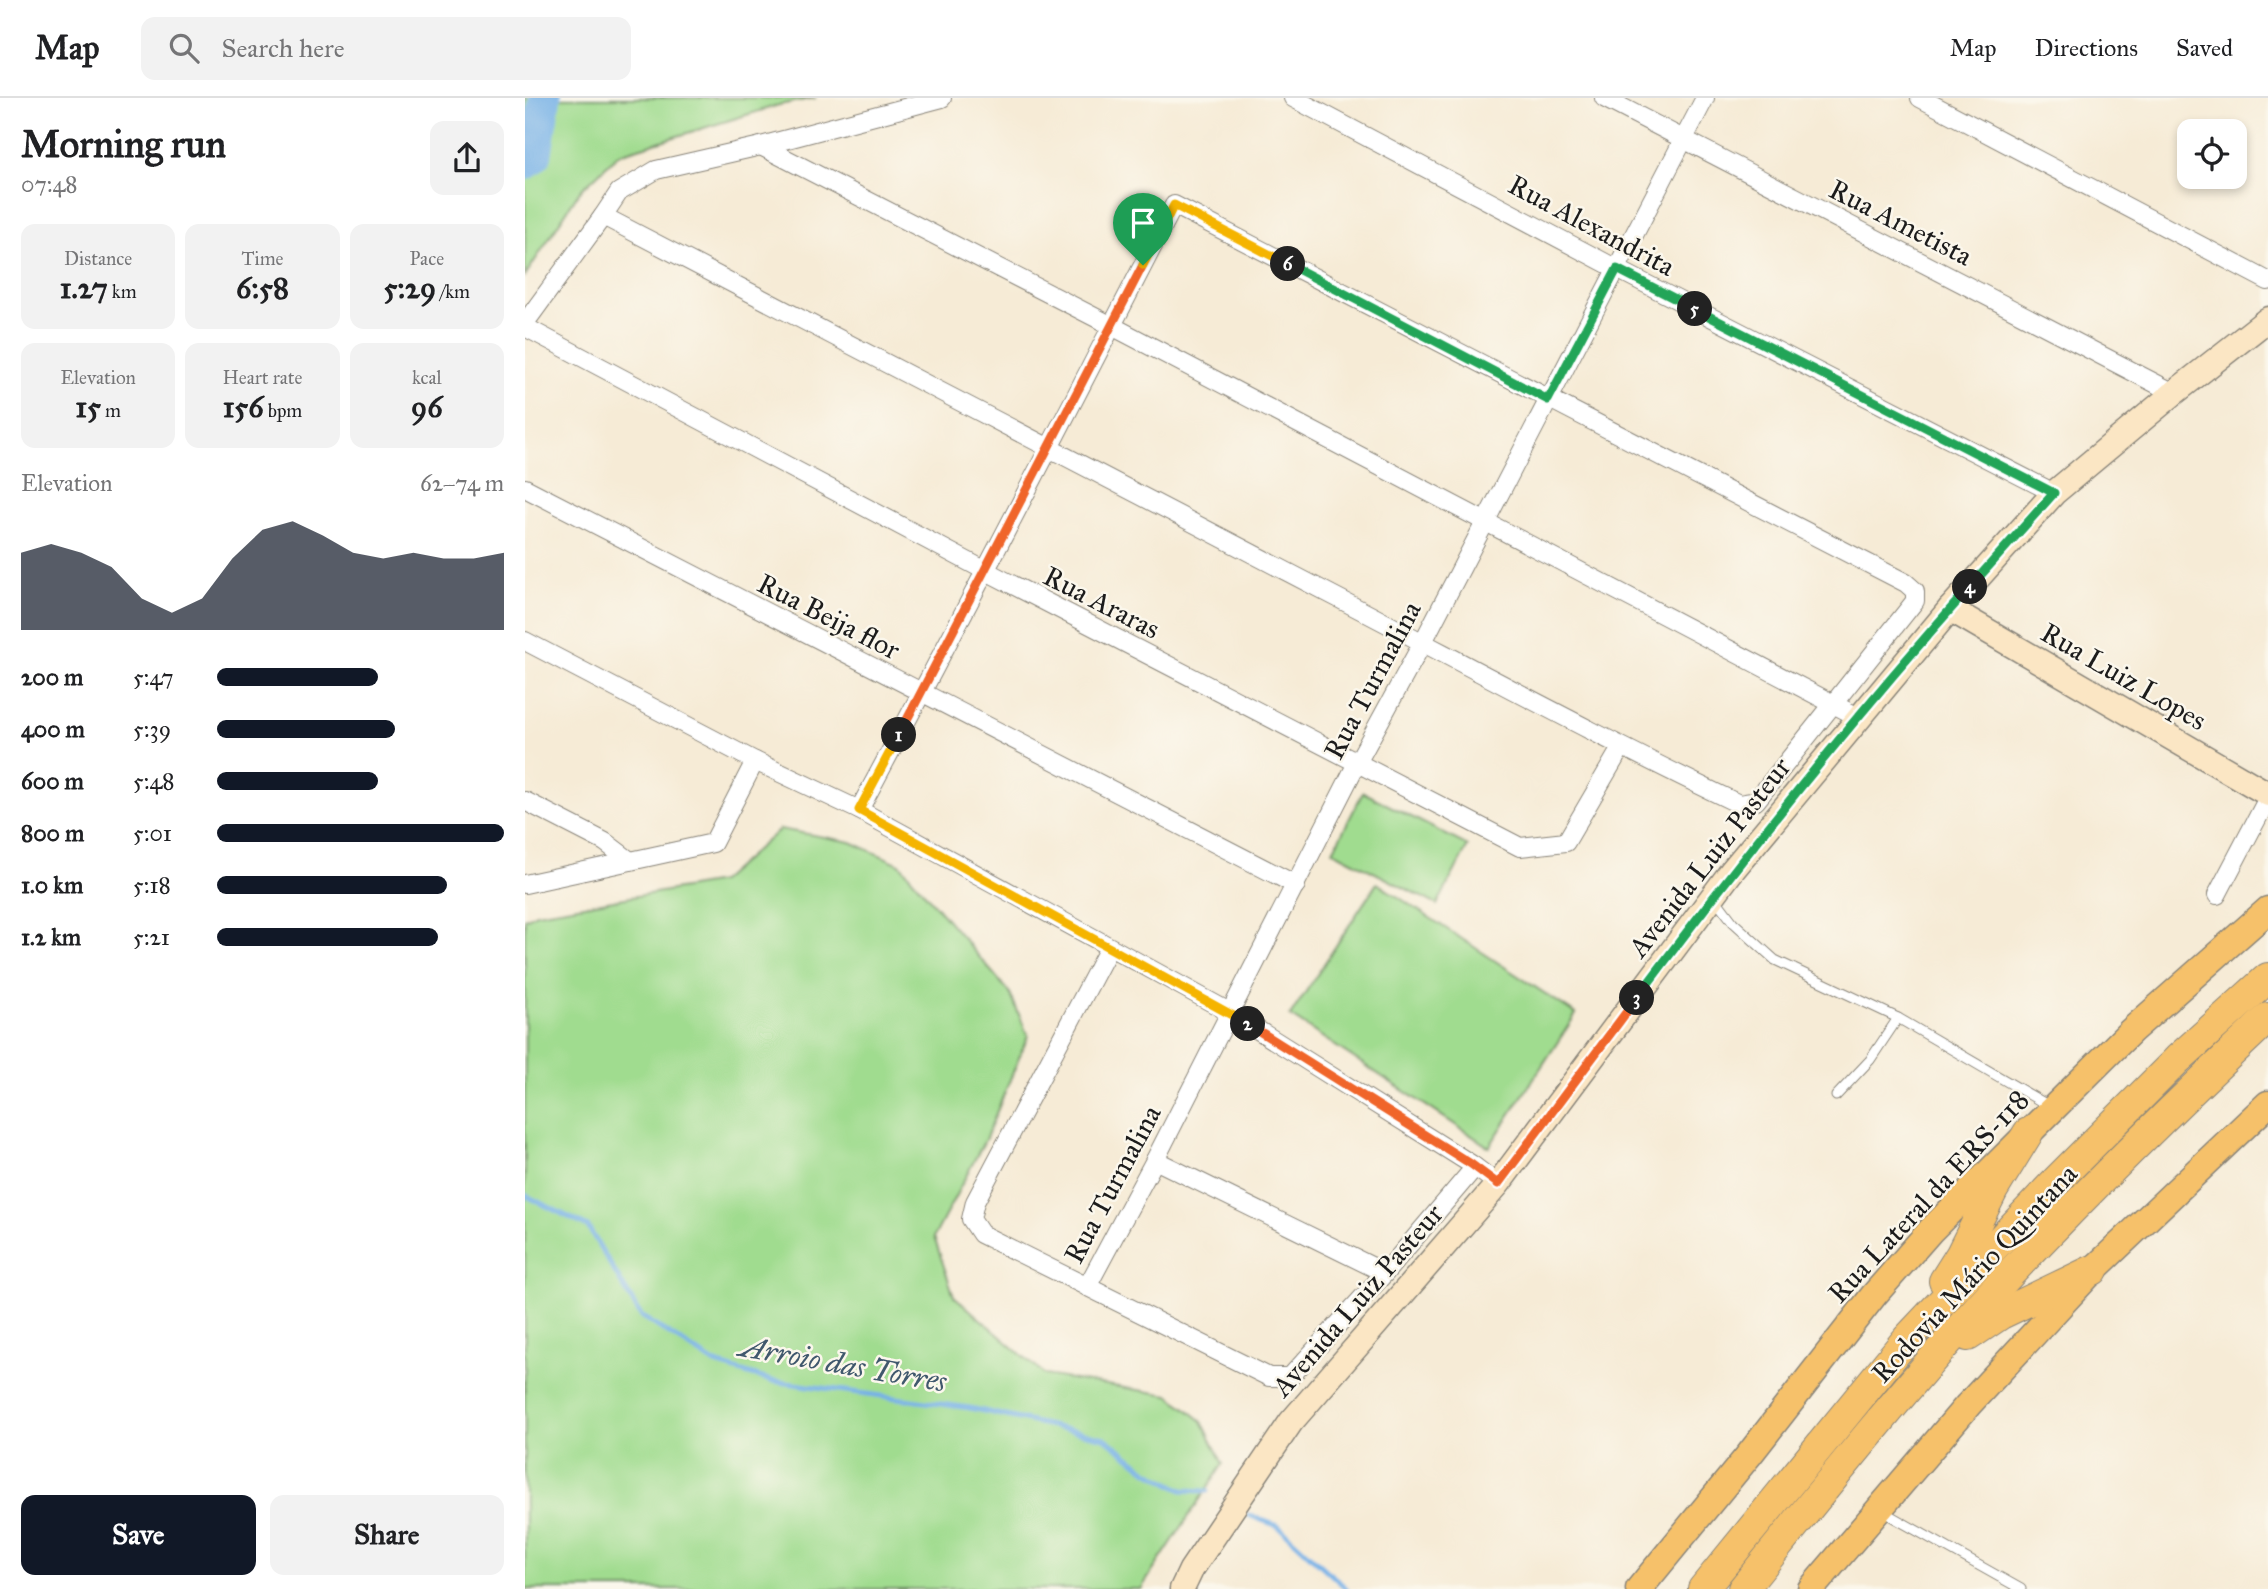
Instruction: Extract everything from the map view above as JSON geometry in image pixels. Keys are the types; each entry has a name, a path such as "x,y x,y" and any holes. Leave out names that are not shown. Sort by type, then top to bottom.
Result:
{"highway":[{"name":"Rodovia Mário Quintana","path":"1703,1589 1907,1339 2055,1182 2179,1059 2268,978"},
{"name":"Rodovia Mário Quintana","path":"1743,1589 1933,1359 2077,1203 2268,1018"},
{"path":"1907,1339 1961,1254 1993,1190 2028,1133"},
{"path":"1933,1359 2001,1314 2093,1270"}],"main road":[{"name":"Avenida Luiz Pasteur","path":"1182,1589 1191,1570 1291,1422 1498,1184 1713,896 1858,717 1950,609 2054,493 2268,319"},
{"name":"Rua Luiz Lopes","path":"1950,609 2268,796"},
{"name":"Rua Lateral da ERS-118","path":"1639,1589 1749,1455 1874,1295 1931,1230 2131,1031 2268,910"},
{"path":"1811,1589 1968,1405 2093,1270 2268,1104"}],"street":[{"path":"525,325 619,192 656,170 761,146 941,98"},
{"name":"Rua Alexandrita","path":"1293,98 1617,269 2054,493"},
{"name":"Rua Ametista","path":"1604,98 2174,393"},
{"name":"Rua Turmalina","path":"1087,1287 1231,1013 1357,762 1423,642 1705,98"},
{"path":"1920,98 2268,281"},
{"path":"761,146 1485,520 1858,717"},
{"path":"603,216 1049,448 1423,642 1621,748 1739,804 1756,801 1915,601 1915,591 1906,583 1174,205 1049,448 986,571 922,694 859,810"},
{"name":"Rua Araras","path":"525,325 986,571 1520,847 1566,842 1621,748"},
{"name":"Rua Beija flor","path":"525,488 1296,885"},
{"path":"525,641 755,761 859,810 1231,1013 1498,1184"},
{"path":"525,884 713,843 755,761"},
{"path":"2217,895 2268,796"},
{"path":"525,801 605,842 631,860"},
{"path":"1109,948 975,1202 971,1219 981,1234 1269,1377 1290,1377 1385,1273 1475,1167"},
{"path":"1155,1160 1385,1273"}],"lane":[{"path":"1713,896 1733,922 1775,960 1898,1018 2053,1108"},
{"path":"1836,1096 1870,1060 1898,1018"},
{"path":"1879,1509 2021,1589"}],"green space":[{"path":"525,98 816,98 779,105 619,154 579,192 525,276"},
{"path":"1363,792 1468,846 1437,905 1333,851"},
{"path":"780,829 851,842 900,864 1010,993 1028,1036 986,1138 934,1237 954,1296 1045,1375 1169,1395 1202,1421 1223,1464 1141,1589 525,1589 525,919 536,913 720,882"},
{"path":"1377,883 1576,1014 1489,1147 1290,1016"}],"waterway":[{"path":"525,164 536,155 545,98"},
{"name":"Arroio das Torres","path":"525,1195 588,1227 641,1316 716,1364 772,1381 970,1408 1105,1438 1146,1470 1182,1490 1207,1491"},
{"name":"Arroio das Torres","path":"1248,1515 1278,1526 1347,1589"}],"route":[{"path":"1174,205 1548,400 1617,269 2054,493 1950,609 1731,872 1498,1184 1471,1164 1231,1013 859,810 922,694 1143,265 1174,205"}]}
